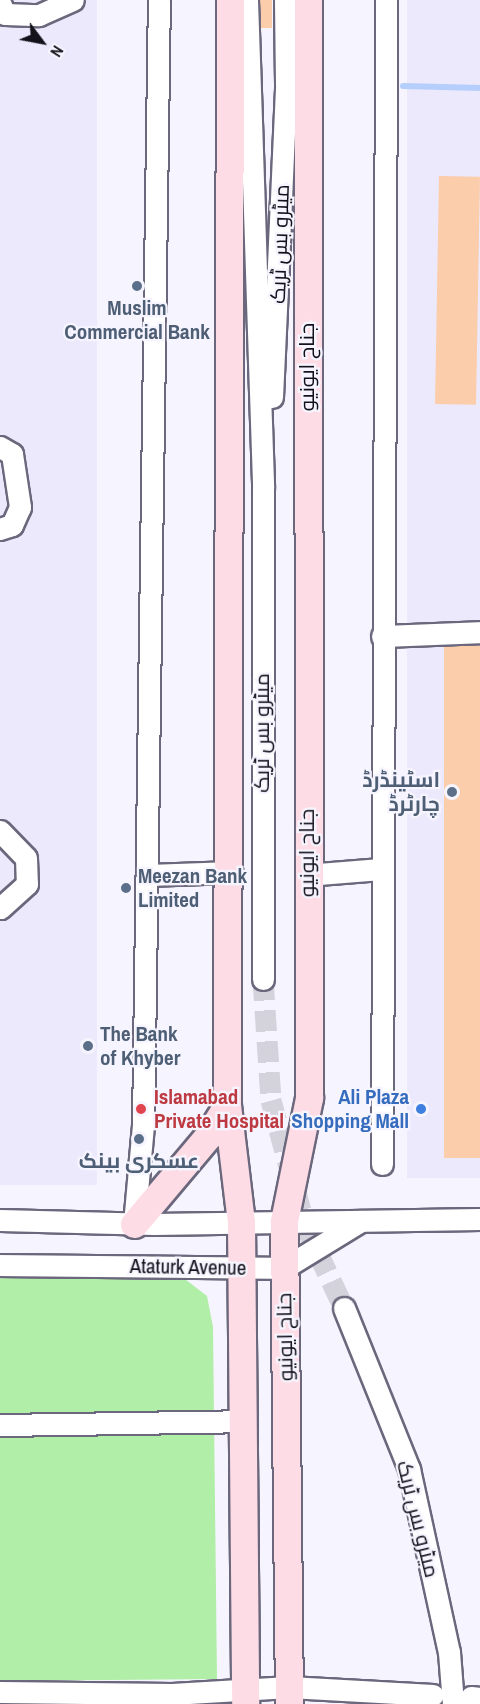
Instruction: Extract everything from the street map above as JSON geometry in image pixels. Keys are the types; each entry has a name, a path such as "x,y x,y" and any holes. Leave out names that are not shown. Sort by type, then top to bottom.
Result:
{"main road":[{"name":"جناح ایونیو","path":"231,0 232,872 227,1105 241,1222 245,1696"},
{"name":"جناح ایونیو","path":"289,1696 284,1221 309,1098 306,875 308,0"},
{"path":"134,1224 208,1136 227,1105"}],"street":[{"path":"0,3 5,14 39,15 74,0"},
{"path":"134,1224 143,1125 159,0"},
{"name":"میٹرو بس ٹریک","path":"247,0 263,488 263,980"},
{"name":"میٹرو بس ٹریک","path":"263,488 277,344 285,0"},
{"path":"382,1164 381,869 386,0"},
{"path":"0,447 12,454 20,507 12,525 0,529"},
{"path":"382,636 480,632"},
{"path":"0,831 26,858 27,884 0,908"},
{"path":"306,875 381,869"},
{"path":"148,875 232,872"},
{"name":"Ataturk Avenue","path":"0,1220 134,1224 480,1219"},
{"path":"284,1268 362,1220"},
{"name":"Ataturk Avenue","path":"0,1265 284,1268"},
{"name":"میٹرو بس ٹریک","path":"344,1308 409,1469 449,1652 468,1700"},
{"path":"0,1425 243,1421"},
{"path":"0,1692 245,1696 433,1695"}],"shaded area":[{"path":"0,0 97,0 97,1185 0,1185"},
{"path":"407,0 480,0 480,1178 407,1178"}],"green space":[{"path":"0,1276 181,1276 207,1296 213,1327 217,1679 0,1681"}],"building":[{"path":"260,0 272,0 272,28 260,28"},
{"path":"439,176 480,177 476,405 435,404"},
{"path":"444,645 480,645 480,1158 444,1158"}],"waterway":[{"path":"403,86 480,88"}],"tunnel":[{"path":"263,979 271,1100 305,1225 344,1308"}],"place":[{"name":"Muslim Commercial Bank","path":"137,286"},
{"name":"اسٹینڈرڈ چارٹرڈ","path":"452,792"},
{"name":"Meezan Bank Limited","path":"126,888"},
{"name":"The Bank of Khyber","path":"88,1046"},
{"name":"Islamabad Private Hospital","path":"141,1109"},
{"name":"Ali Plaza Shopping Mall","path":"421,1109"},
{"name":"عسکری بینک","path":"139,1139"}]}
